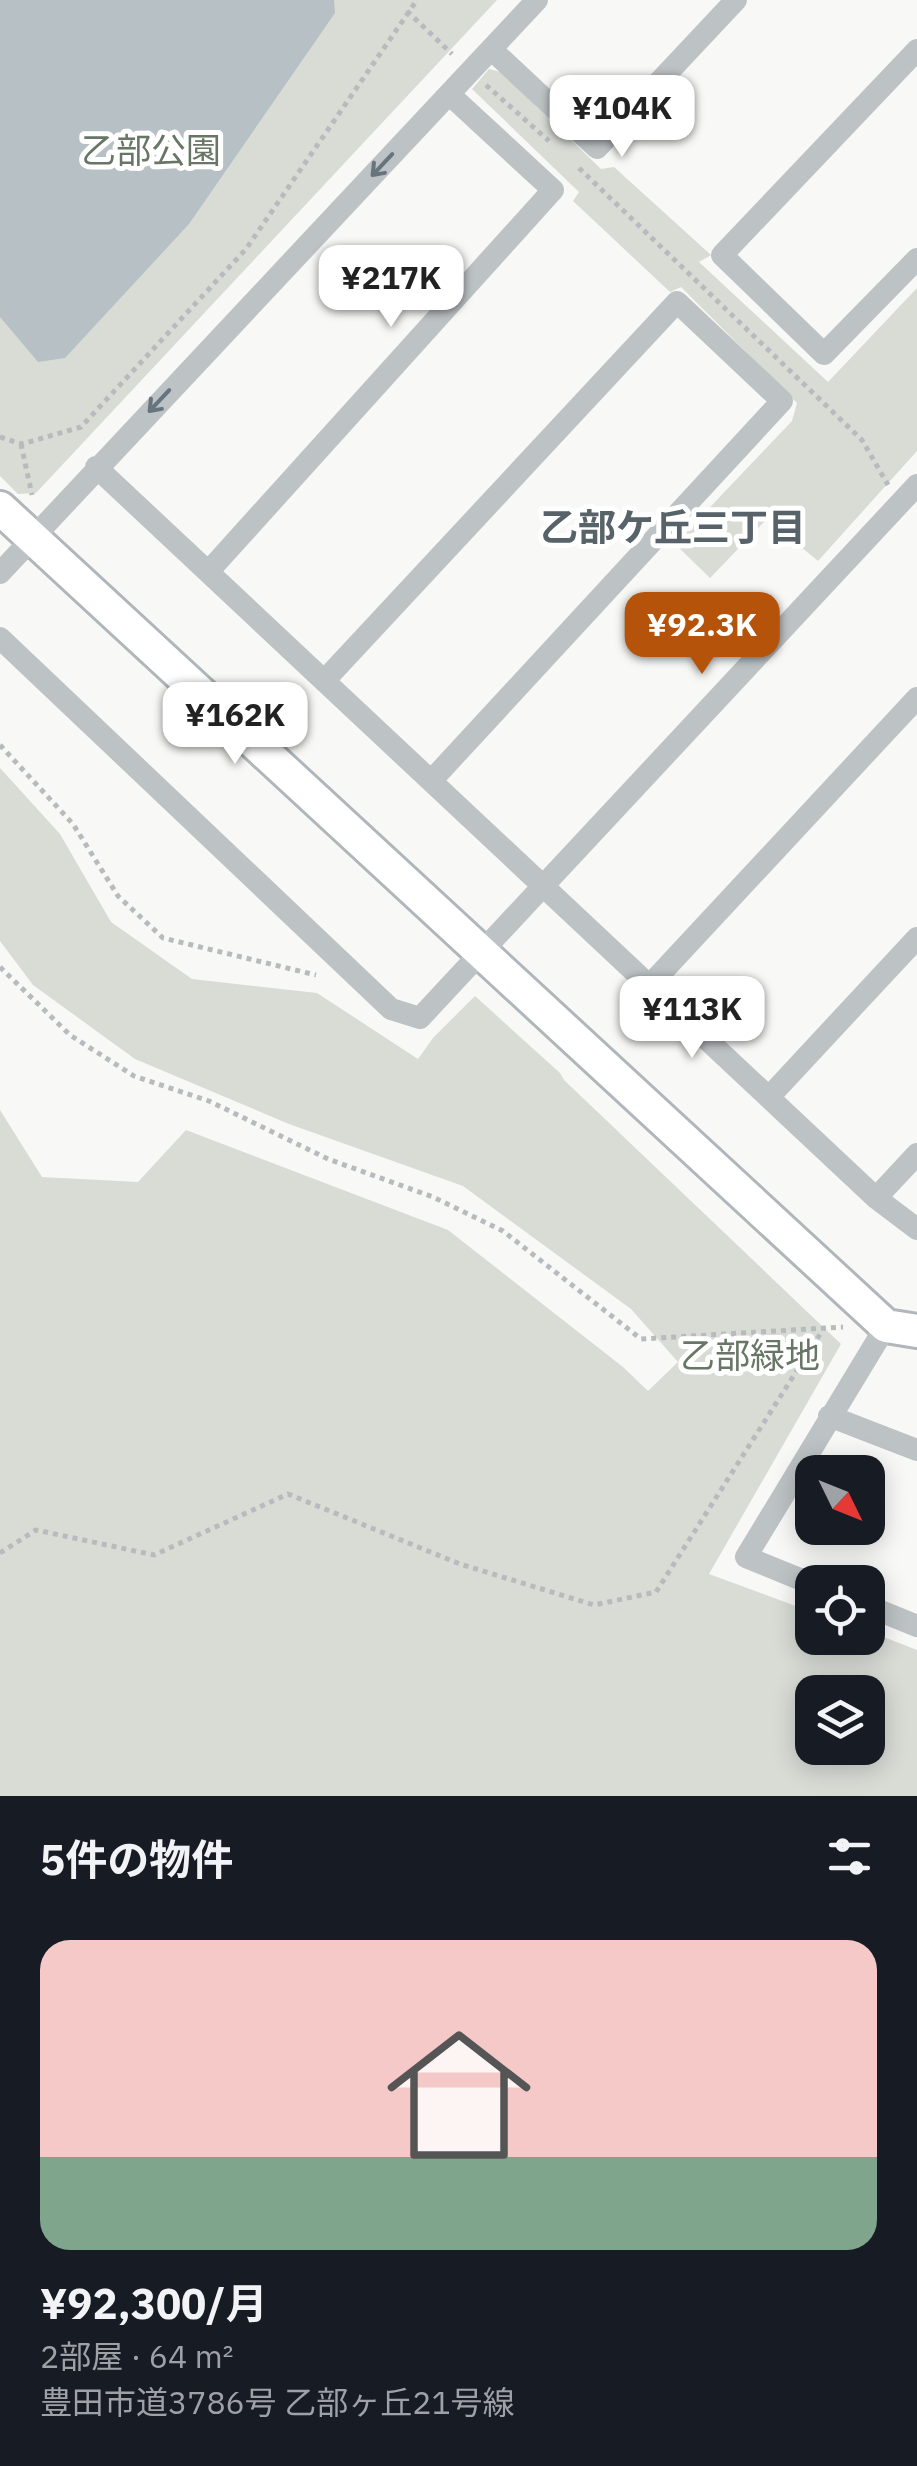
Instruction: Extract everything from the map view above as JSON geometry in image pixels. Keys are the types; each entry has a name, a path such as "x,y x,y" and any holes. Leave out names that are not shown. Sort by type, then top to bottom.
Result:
{"street":[{"path":"0,573 33,522 96,468 537,0"},
{"path":"491,48 597,148 736,0"},
{"path":"917,50 722,254 824,354 917,259"},
{"path":"208,572 554,190 448,94"},
{"path":"324,681 678,302 782,400 431,781"},
{"path":"96,468 876,1198 917,1228"},
{"path":"0,638 391,1008 420,1018 917,485"},
{"path":"0,508 33,522 481,952 886,1327 746,1557 795,1577"},
{"path":"650,986 917,698"},
{"path":"769,1098 917,938"},
{"path":"876,1198 917,1154"},
{"path":"829,1416 917,1450"},
{"path":"885,1613 917,1626"}],"path":[{"path":"0,437 22,444 81,427 246,249 416,0"},
{"path":"407,12 551,143"},
{"path":"554,190 597,148"},
{"path":"578,167 862,440 900,504"},
{"path":"678,302 696,277"},
{"path":"22,444 33,522"},
{"path":"0,744 73,824 118,896 163,938 324,977"},
{"path":"0,967 70,1034 134,1076 210,1101 328,1159 433,1197 503,1231 641,1338 886,1327"},
{"path":"0,1553 36,1530 154,1555 288,1494 460,1564 594,1605 656,1592 824,1328"}],"green space":[{"name":"乙部公園","path":"0,0 497,0 36,493 18,494 0,476"},
{"path":"489,69 501,72 601,169 614,167 711,255 699,262 828,382 917,288 917,451 818,561 767,519 710,578 675,544 792,421 797,403 681,287 670,292 573,201 579,192 472,89"},
{"name":"乙部緑地","path":"0,768 60,834 111,922 192,979 317,993 418,1059 475,996 560,1073 841,1344 709,1574 795,1606 795,1655 885,1655 885,1638 917,1650 917,1796 0,1796 0,1110 42,1177 138,1182 186,1130 448,1230 623,1367 648,1391 678,1362 631,1309 463,1186 289,1124 135,1059 33,985 0,941"}],"shaded area":[{"path":"0,0 334,0 335,13 189,224 65,358 38,362 0,317"}],"district":[{"name":"乙部ケ丘三丁目","path":"673,526"}]}
